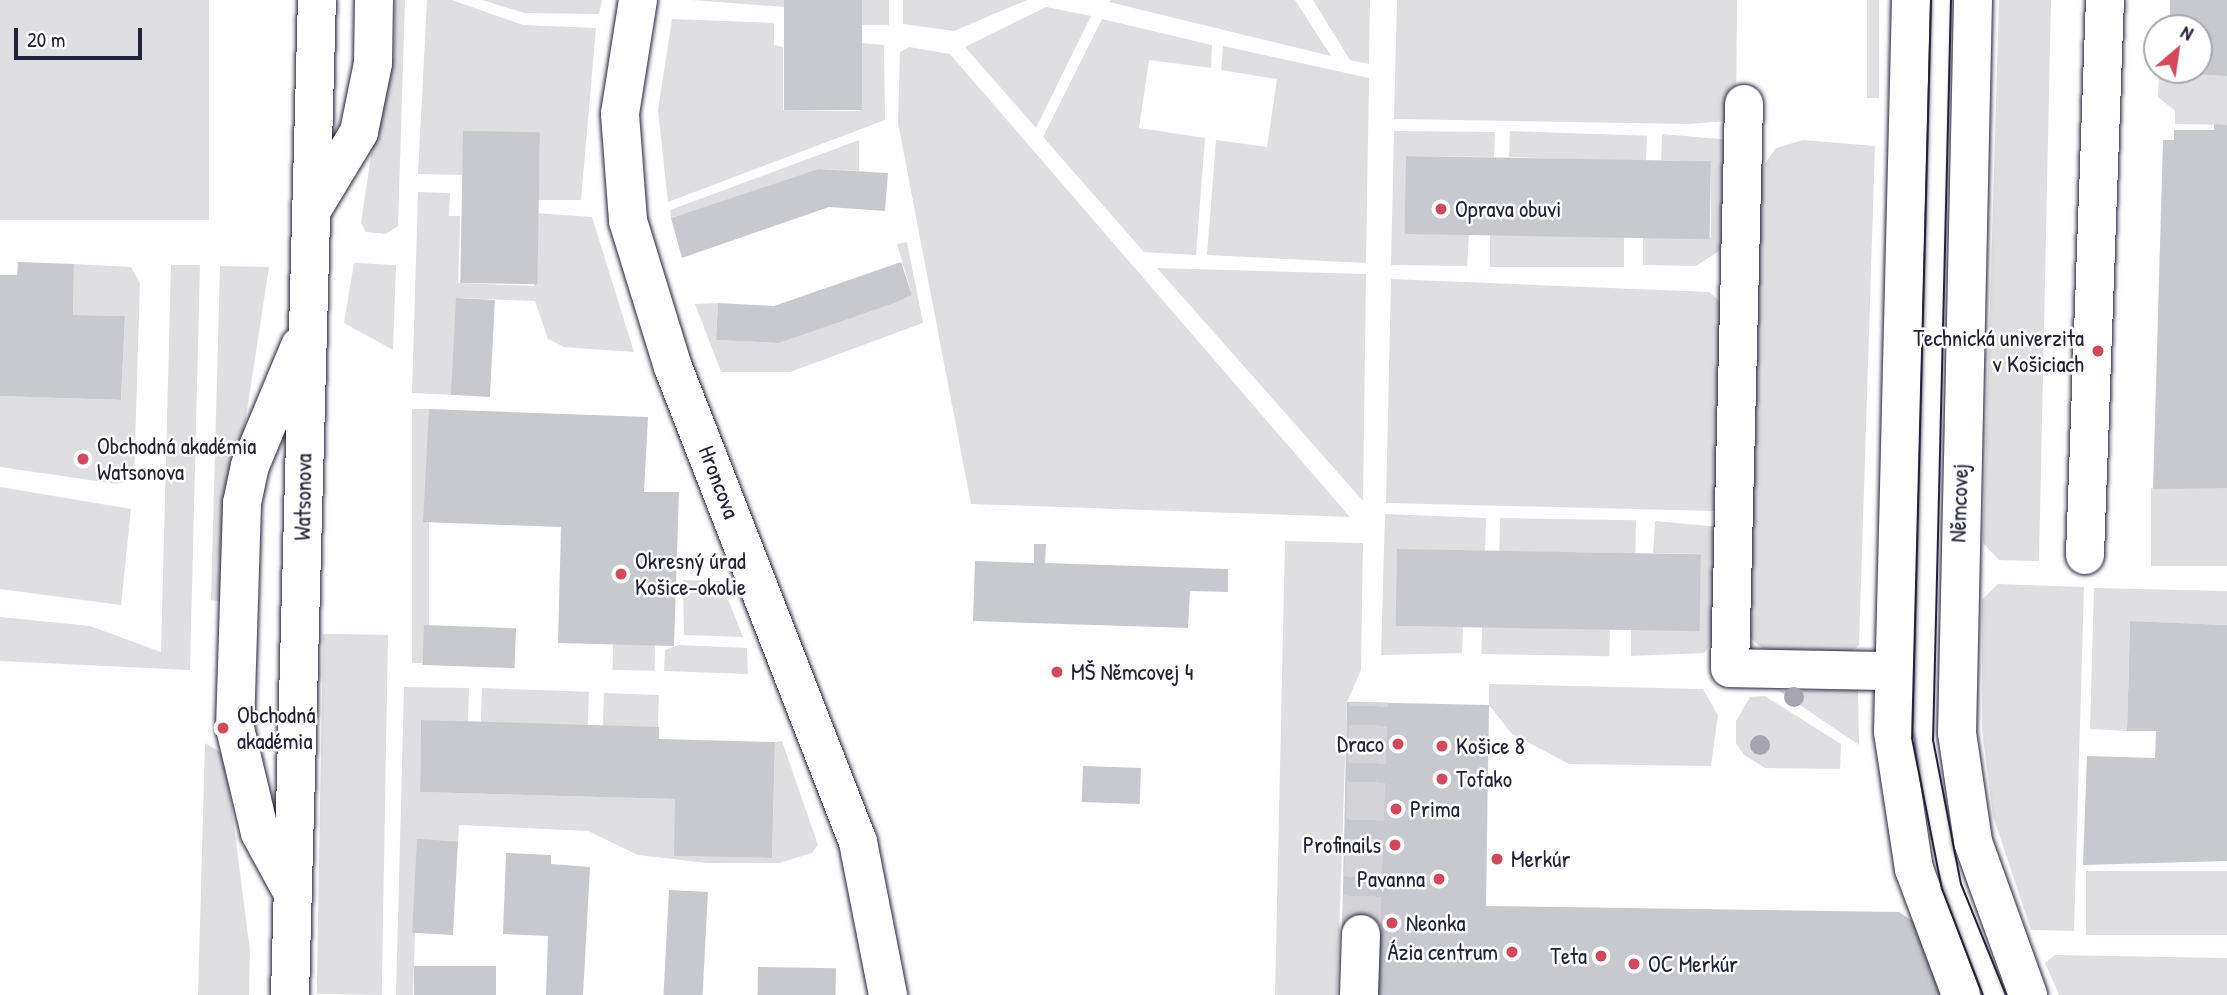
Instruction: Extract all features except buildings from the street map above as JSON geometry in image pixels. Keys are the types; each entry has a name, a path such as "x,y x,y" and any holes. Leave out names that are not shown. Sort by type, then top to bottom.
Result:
{"street":[{"name":"Watsonova","path":"290,995 317,0"},
{"path":"311,212 359,132 373,63 374,0"},
{"name":"Hroncova","path":"638,0 620,114 628,221 668,356 858,842 888,995"},
{"path":"1911,0 1892,671 1896,768 1914,869 1961,995"},
{"name":"Němcovej","path":"1973,0 1956,721 1973,842 2028,995"},
{"path":"2085,555 2105,0"},
{"path":"1744,104 1730,667 1892,671"},
{"path":"292,892 260,833 235,728 244,494 307,330"},
{"path":"1359,995 1361,934"}],"shaded area":[{"path":"0,0 209,0 209,220 0,220"},
{"path":"395,0 405,0 398,226 386,234 366,232 361,223 385,60 394,59"},
{"path":"427,0 452,0 523,25 596,28 581,200 538,200 540,132 462,175 418,174"},
{"path":"482,0 602,0 599,14 524,13"},
{"path":"691,0 784,0 784,7"},
{"path":"862,0 889,0 889,25 862,25"},
{"path":"903,0 1027,0 954,31 903,24"},
{"path":"1111,0 1295,0 1331,56 1109,2"},
{"path":"1313,0 1370,0 1369,64 1350,60"},
{"path":"1397,0 1737,0 1736,112 1728,121 1688,124 1394,119"},
{"path":"1867,0 1879,0 1879,98 1867,98"},
{"path":"1999,0 2051,0 2039,561 1999,560 1983,543"},
{"path":"1046,7 1091,16 1036,128 965,47"},
{"path":"672,19 774,23 774,45 783,47 783,110 859,111 861,43 884,45 885,120 668,202 658,110"},
{"path":"1102,19 1212,45 1211,68 1149,60 1139,128 1205,138 1196,255 1144,252 1043,137"},
{"path":"1223,46 1369,78 1366,263 1207,255 1216,140 1267,147 1277,79 1221,70"},
{"path":"909,47 950,54 1350,517 971,504 898,123 900,52"},
{"path":"2213,76 2227,76 2227,125 2175,124 2175,111 2158,97 2159,84 2213,84"},
{"path":"1394,131 1495,132 1494,157 1407,156 1469,235 1467,266 1391,265"},
{"path":"1510,131 1647,136 1646,162 1509,157"},
{"path":"1662,134 1731,140 1728,245 1696,266 1643,265 1643,237 1711,237 1711,162 1661,160"},
{"path":"859,140 859,171 818,169 671,218 670,210"},
{"path":"1803,140 1875,146 1859,645 1849,655 1772,656 1744,633 1754,179 1776,148"},
{"path":"418,192 450,193 449,216 460,216 458,283 534,286 537,213 592,217 634,352 564,347 548,339 535,301 457,298 455,395 412,393"},
{"path":"1490,235 1624,235 1624,267 1490,267"},
{"path":"907,242 923,323 790,372 721,372 695,304 718,303 716,340 779,343 912,295 897,244"},
{"path":"354,263 396,265 393,350 344,323"},
{"path":"74,264 131,267 140,283 134,479 117,484 0,467 0,396 121,400 125,316 73,315"},
{"path":"171,265 200,265 190,670 0,661 0,617 90,626 161,652"},
{"path":"220,266 269,267 238,469 227,602 211,600"},
{"path":"1157,268 1366,274 1363,501"},
{"path":"1391,279 1709,292 1723,304 1722,506 1714,511 1386,503"},
{"path":"412,409 429,409 429,663 412,663"},
{"path":"0,487 131,509 121,605 0,589"},
{"path":"2151,488 2227,488 2227,566 2151,566"},
{"path":"1385,514 1486,518 1485,551 1397,550 1398,626 1463,627 1462,653 1381,655"},
{"path":"1500,518 1636,520 1635,553 1499,551"},
{"path":"1655,521 1720,527 1716,637 1704,653 1631,656 1631,629 1699,629 1701,554 1653,553"},
{"path":"1285,541 1363,543 1361,670 1347,702 1337,995 1275,995"},
{"path":"683,580 721,581 743,637 684,635"},
{"path":"1998,584 2084,587 2074,931 2031,930 1993,816 1982,730 1982,600"},
{"path":"2094,588 2227,591 2227,625 2130,621 2127,731 2090,729"},
{"path":"1482,627 1610,629 1610,656 1482,654"},
{"path":"323,634 388,635 382,995 317,994"},
{"path":"613,644 655,645 655,671 613,670"},
{"path":"679,645 747,648 748,674 664,671 665,650"},
{"path":"1489,684 1703,689 1718,715 1711,766 1569,764 1512,734 1489,705"},
{"path":"404,687 469,688 468,722 421,721 420,792 675,799 675,856 772,858 775,742 782,741 818,845 812,853 779,863 707,863 638,855 588,831 459,825 458,841 418,840 413,995 396,995"},
{"path":"482,688 589,692 588,726 481,722"},
{"path":"1858,690 1859,745 1779,691"},
{"path":"604,693 659,695 658,728 603,726"},
{"path":"1765,696 1841,744 1840,769 1765,768 1744,755 1736,743 1736,721 1750,697"},
{"path":"205,743 225,755 250,951 249,995 198,995"},
{"path":"2086,871 2227,871 2227,935 2086,935"},
{"path":"2055,955 2227,958 2227,995 2059,995 2045,963"}],"tunnel":[{"path":"1361,934 1369,702"}],"tram line":[{"path":"1931,0 1912,738 1942,889 1983,995"},
{"path":"1951,0 1933,740 1961,884 2006,995"}],"place":[{"name":"Oprava obuvi","path":"1441,209"},
{"name":"Technická univerzita v Košiciach","path":"2098,351"},
{"name":"Obchodná akadémia Watsonova","path":"83,459"},
{"name":"Okresný úrad Košice-okolie","path":"621,574"},
{"name":"MŠ Němcovej 4","path":"1057,672"},
{"name":"Obchodná akadémia","path":"223,728"},
{"name":"Draco","path":"1398,744"},
{"name":"Košice 8","path":"1442,746"},
{"name":"Tofako","path":"1442,779"},
{"name":"Prima","path":"1396,809"},
{"name":"Profinails","path":"1395,845"},
{"name":"Merkúr","path":"1497,859"},
{"name":"Pavanna","path":"1439,879"},
{"name":"Neonka","path":"1392,923"},
{"name":"Ázia centrum","path":"1512,952"},
{"name":"Teta","path":"1601,956"},
{"name":"OC Merkúr","path":"1634,964"}]}
